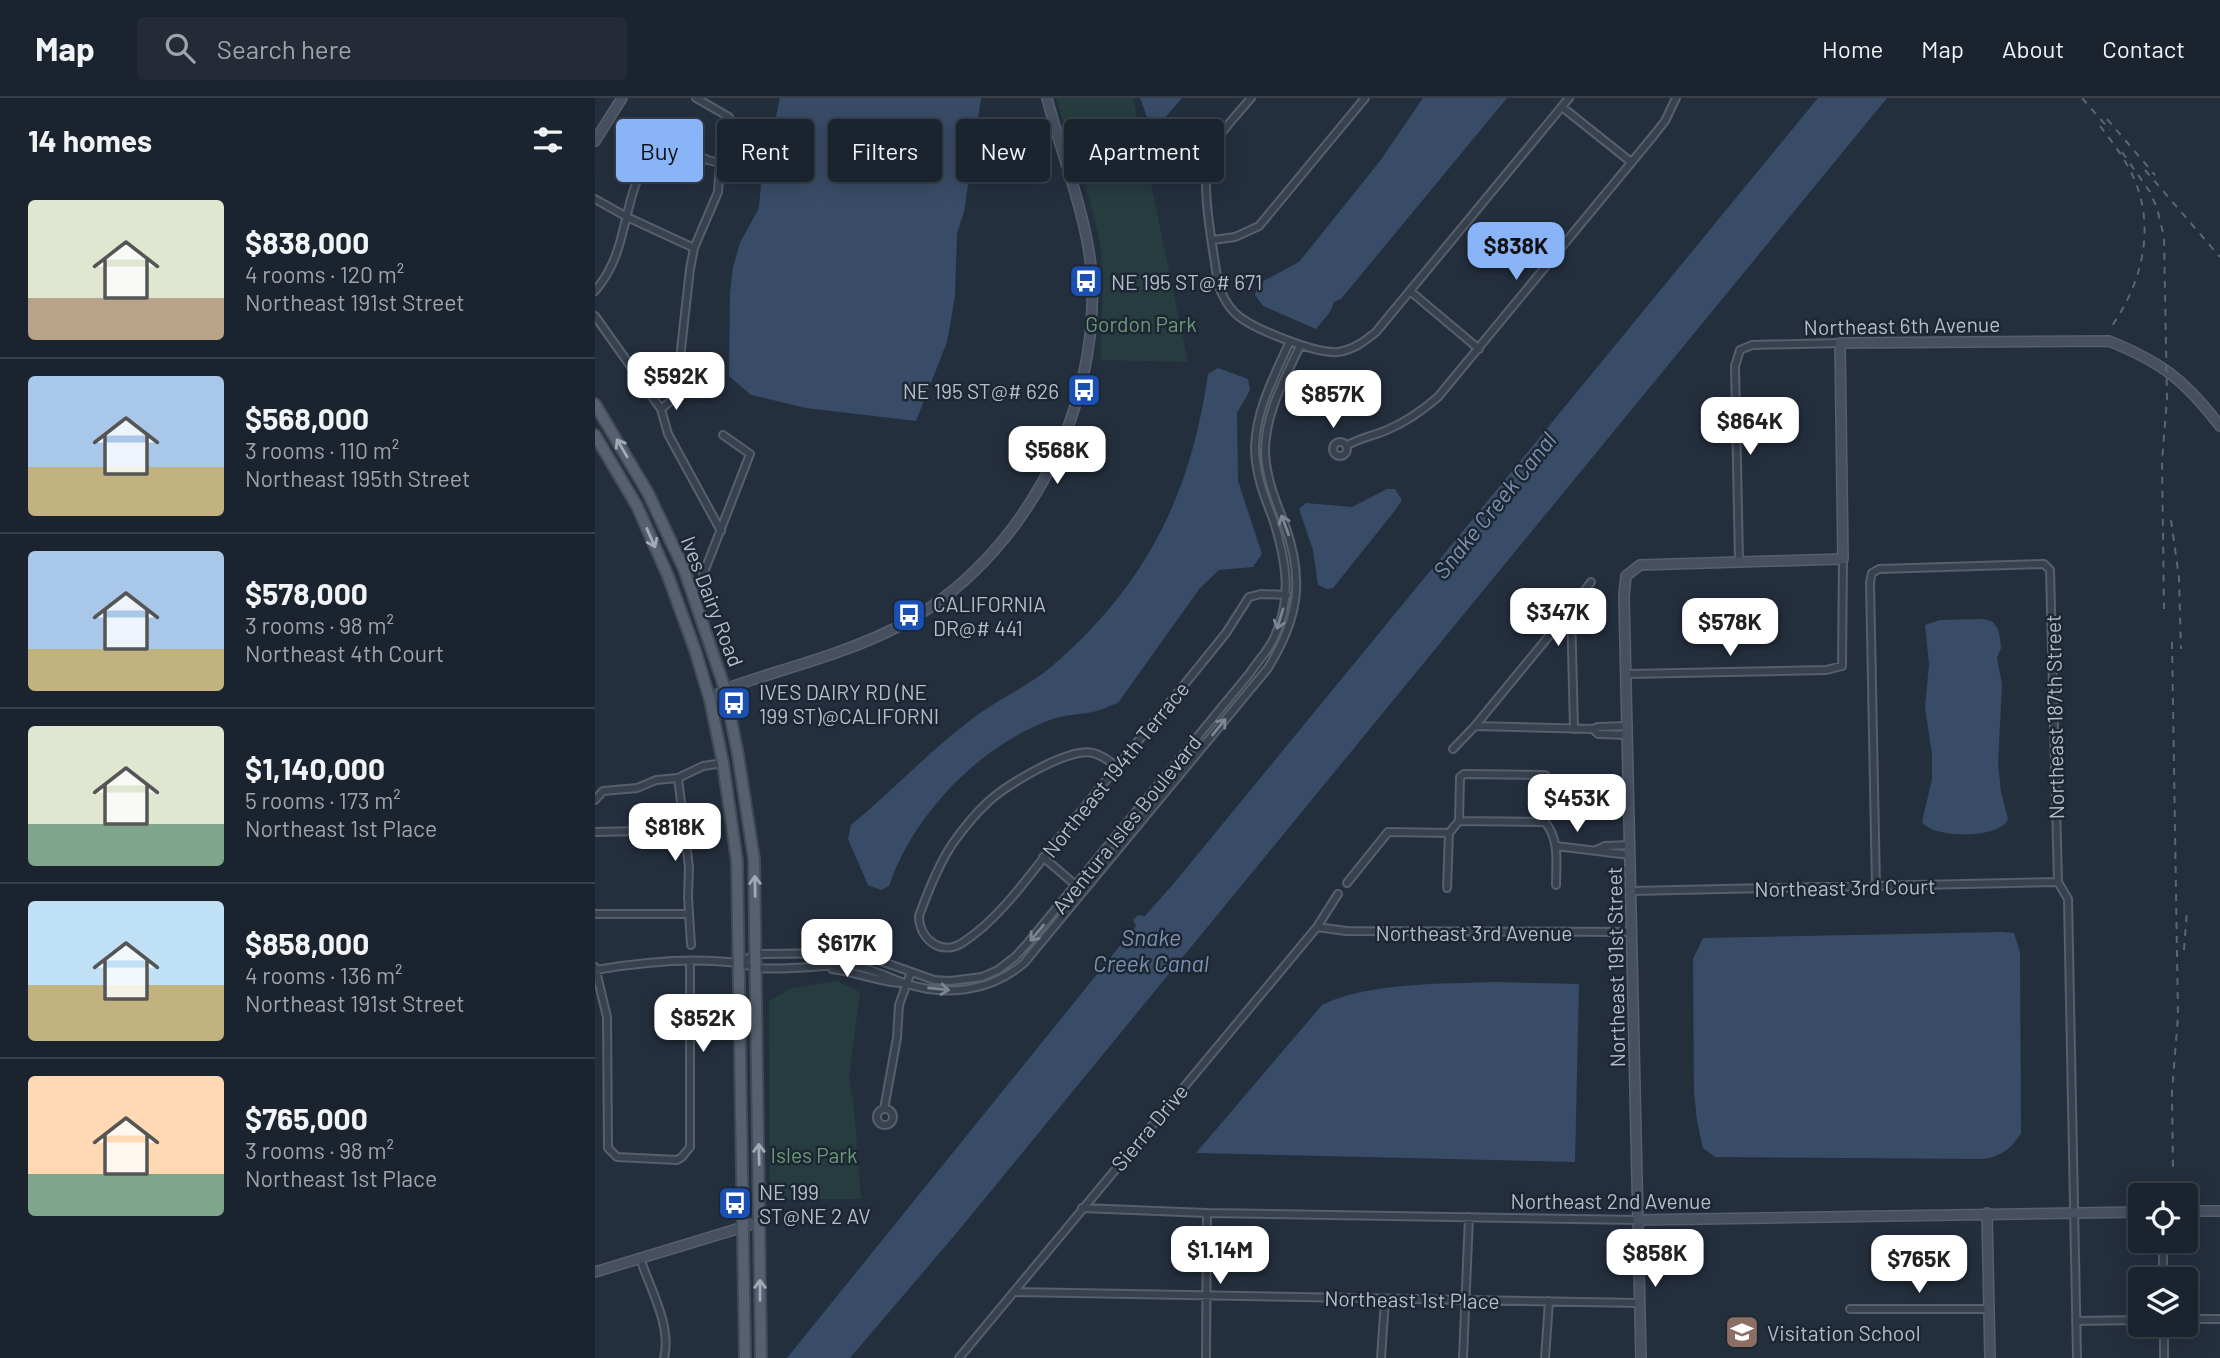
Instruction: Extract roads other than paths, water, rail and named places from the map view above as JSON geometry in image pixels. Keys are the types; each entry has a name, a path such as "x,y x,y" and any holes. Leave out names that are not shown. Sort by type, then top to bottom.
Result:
{"main road":[{"name":"Ives Dairy Road","path":"595,404 648,493 684,569 725,689 754,859 761,1358"},
{"name":"Ives Dairy Road","path":"595,435 634,501 668,576 710,700 723,763 737,861 745,1358"}],"street":[{"path":"595,141 622,98"},
{"path":"697,98 729,117"},
{"path":"710,700 725,689 887,633 927,610 991,556 1035,494 1061,443 1078,394 1087,354 1091,308 1091,267 1083,225 1047,98"},
{"path":"1251,98 1212,148 1208,160 1206,181 1218,284 1238,316 1300,346 1316,351 1338,352 1367,340 1376,332 1569,98"},
{"path":"1213,240 1235,237 1259,226 1365,98"},
{"path":"1346,446 1387,431 1439,397 1665,121 1676,98"},
{"path":"1562,107 1631,162"},
{"path":"595,291 604,280 623,239 636,183 663,140 720,163 718,192 694,248 681,349 679,394 661,409"},
{"path":"595,199 694,248"},
{"path":"1410,291 1479,349"},
{"path":"595,316 661,409 668,434 721,531"},
{"name":"Aventura Isles Boulevard","path":"739,963 756,954 854,954 934,980 950,981 982,977 998,970 1015,957 1249,674 1274,639 1283,611 1287,581 1285,558 1260,484 1255,448 1261,409 1290,341"},
{"name":"Northeast 6th Avenue","path":"1739,561 1735,366 1739,350 1752,345 2109,341 2146,356 2179,380 2220,426"},
{"path":"1628,674 1826,670 1842,666 1840,342"},
{"name":"Aventura Isles Boulevard","path":"739,963 757,968 860,967 907,984 954,991 986,986 1024,963 1268,668 1284,642 1296,596 1294,558 1267,471 1266,432 1273,406 1300,346"},
{"path":"703,575 750,454 723,435"},
{"path":"634,501 648,493"},
{"path":"1739,561 1843,559"},
{"name":"Northeast 191st Street","path":"1641,1358 1628,674 1624,596 1626,576 1640,565 1739,561"},
{"name":"Northeast 187th Street","path":"1876,887 1870,582 1872,573 1879,569 2045,564 2050,570 2058,882 2068,899 2077,1358"},
{"path":"1453,749 1475,726 1591,582"},
{"name":"Northeast 194th Terrace","path":"1117,766 1092,752 1081,753 1037,770 989,801 953,844 940,865 919,916 924,935 940,947 950,948 967,939 997,912 1043,858 1218,643 1249,597 1261,594 1296,596"},
{"path":"1570,609 1574,729"},
{"path":"1475,726 1593,730 1598,734 1628,730"},
{"path":"595,800 603,791 637,788 656,780 678,779 703,766 723,763"},
{"path":"1447,888 1449,833 1459,821 1460,777 1464,774 1545,775 1545,821 1553,832 1556,846 1556,886"},
{"path":"678,779 689,867 691,945"},
{"path":"1459,821 1545,821"},
{"path":"595,832 685,831"},
{"path":"1347,883 1388,832 1449,833"},
{"path":"1556,846 1604,853 1630,850"},
{"path":"1043,858 1083,892"},
{"name":"Northeast 3rd Court","path":"1631,891 2058,882"},
{"name":"Sierra Drive","path":"959,1358 1317,927 1338,894"},
{"path":"595,914 689,914"},
{"name":"Northeast 3rd Avenue","path":"1317,927 1346,931 1631,932"},
{"path":"690,961 689,1147 677,1160 618,1157 608,1148 607,1017 595,969 634,963 690,961 739,963"},
{"path":"884,1109 897,1038 899,1005 911,972"},
{"name":"Northeast 2nd Avenue","path":"1082,1208 1207,1213 1638,1220 2128,1212"},
{"path":"2198,1211 2220,1211"},
{"path":"1206,1358 1207,1213"},
{"path":"1987,1213 1990,1358"},
{"path":"1463,1358 1469,1217"},
{"path":"595,1272 760,1222"},
{"path":"640,1258 662,1320 667,1346 664,1358"},
{"name":"Northeast 1st Place","path":"1015,1292 1640,1303"},
{"path":"1381,1358 1385,1300"},
{"path":"1545,1358 1549,1301"},
{"path":"1850,1309 1989,1309"},
{"path":"2198,1319 2220,1319"},
{"path":"2076,1321 2128,1320"},
{"path":"2164,1337 2164,1358"}],"water":[{"path":"780,98 981,98 978,119 956,119 956,182 968,182 964,212 957,233 955,296 947,342 916,421 806,408 751,395 729,376 733,267 740,243 759,208 761,182 814,182 814,119 775,119"},
{"path":"1140,98 1182,98 1164,119 1148,119"},
{"path":"1423,98 1507,98 1341,299 1334,302 1330,312 1316,329 1263,306 1255,295 1258,284 1299,262 1380,161"},
{"name":"Snake Creek Canal","path":"1818,98 1887,98 959,1230 850,1358 787,1358 1136,926 1133,920 1138,915 1145,916 1175,882"},
{"path":"1218,368 1248,379 1250,390 1237,413 1238,481 1262,554 1253,567 1219,570 1200,588 1118,703 1097,711 1050,720 998,747 974,765 932,809 914,834 889,886 881,890 868,885 848,839 851,825 963,726 1051,667 1113,604 1138,571 1176,499 1190,460 1208,374"},
{"path":"1387,489 1395,489 1402,500 1393,513 1333,588 1327,589 1318,585 1313,550 1299,509 1306,503 1352,507"},
{"path":"1984,619 1993,622 2000,638 2001,648 1997,658 2002,684 1998,764 2008,819 2003,826 1981,833 1939,832 1922,822 1932,779 1932,754 1925,708 1929,664 1925,625 1940,620"},
{"path":"2014,933 2020,952 2021,1133 2005,1151 1982,1159 1715,1157 1703,1148 1694,1092 1693,959 1703,938"},
{"path":"1496,982 1579,984 1575,1162 1196,1153 1322,1005 1341,997 1384,988"}],"railway":[{"path":"2082,98 2110,130"},
{"path":"2107,119 2155,175"},
{"path":"2100,126 2121,154 2134,178 2144,224 2144,243 2136,280 2109,330"},
{"path":"2122,152 2150,192 2164,237 2167,399 2162,461 2164,609"},
{"path":"2145,170 2220,257"},
{"path":"2171,520 2179,578 2181,649"},
{"path":"2172,642 2178,1016 2172,1092 2173,1170"},
{"path":"2184,950 2187,910"}],"place":[{"name":"NE 195 ST@# 671","path":"1086,281"},
{"name":"NE 195 ST@# 626","path":"1084,390"},
{"name":"CALIFORNIA DR@# 441","path":"909,615"},
{"name":"IVES DAIRY RD (NE 199 ST)@CALIFORNI","path":"734,703"},
{"name":"NE 199 ST@NE 2 AV","path":"735,1203"},
{"name":"Visitation School","path":"1742,1332"}],"park label":[{"name":"Gordon Park","path":"1141,323"},
{"name":"Isles Park","path":"814,1154"}]}
